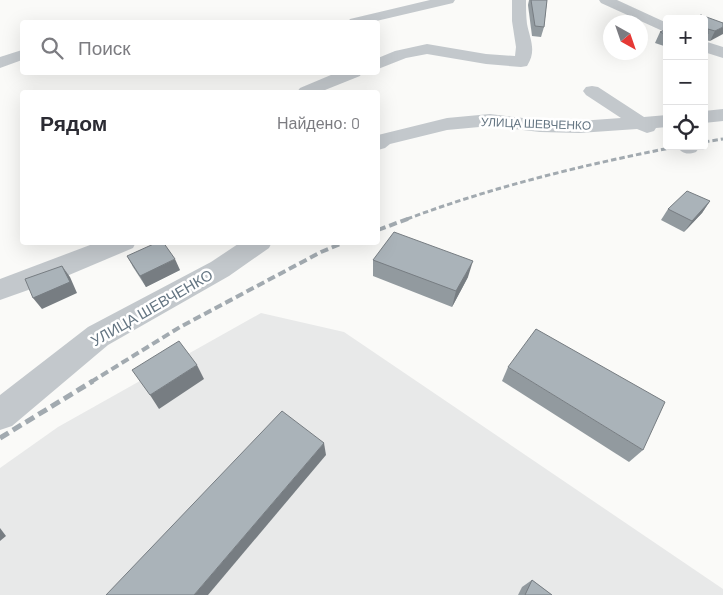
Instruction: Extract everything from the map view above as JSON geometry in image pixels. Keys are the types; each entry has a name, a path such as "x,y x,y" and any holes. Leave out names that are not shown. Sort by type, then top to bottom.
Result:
{"street":[{"path":"363,20 448,0"},
{"path":"380,63 401,54 427,49 486,59 521,62 524,56 525,45 519,20 519,0"},
{"path":"606,0 663,27"},
{"path":"708,47 723,53"},
{"path":"0,63 20,57"},
{"path":"311,90 347,75"},
{"path":"592,91 613,103 641,124 663,134"},
{"path":"708,117 723,115"},
{"name":"УЛИЦА ШЕВЧЕНКО","path":"380,142 383,140 447,124 490,120 550,126 641,124 663,121"},
{"path":"0,290 54,271 117,245"},
{"name":"УЛИЦА ШЕВЧЕНКО","path":"0,414 98,336 220,269 256,245"}],"shaded area":[{"path":"261,313 344,332 723,589 723,595 0,595 0,468 58,427"}],"building":[{"path":"531,0 547,0 544,27 535,26"},
{"path":"708,18 723,23 723,27 715,31 708,29"},
{"path":"687,191 710,201 692,221 668,209"},
{"path":"394,232 473,261 456,291 373,260"},
{"path":"151,245 165,245 175,259 140,276 127,256"},
{"path":"62,266 70,282 33,298 25,279"},
{"path":"536,329 665,402 643,450 508,367"},
{"path":"179,341 197,365 150,395 132,370"},
{"path":"282,411 324,443 194,595 106,595"},
{"path":"532,580 552,595 525,595"}],"railway":[{"path":"708,141 723,139"},
{"path":"407,219 508,186 610,160 663,149"},
{"path":"380,229 410,218"},
{"path":"91,382 180,327 321,252 338,245"},
{"path":"0,438 93,381"}]}
